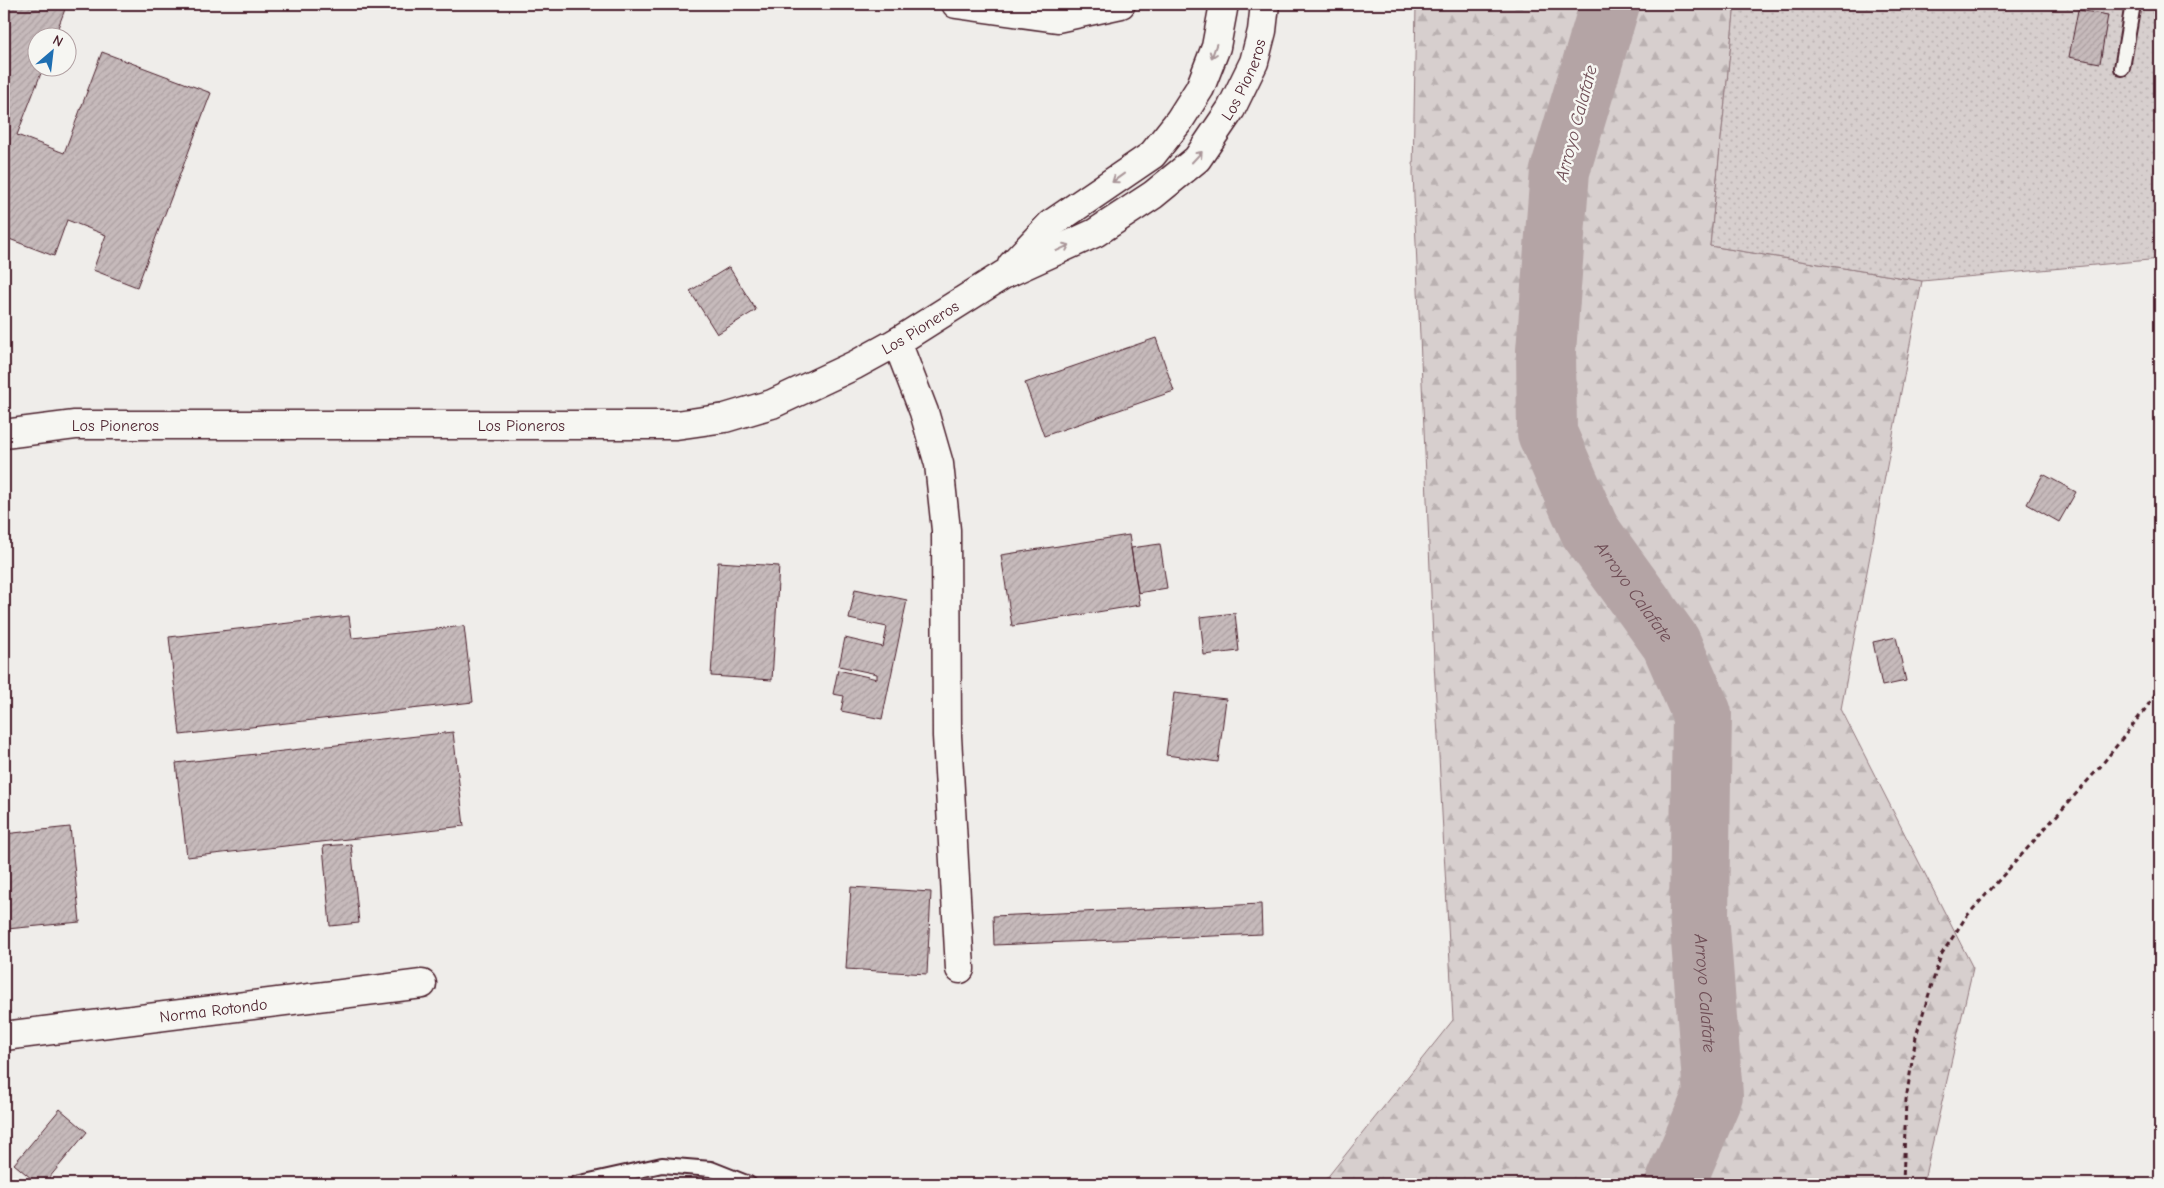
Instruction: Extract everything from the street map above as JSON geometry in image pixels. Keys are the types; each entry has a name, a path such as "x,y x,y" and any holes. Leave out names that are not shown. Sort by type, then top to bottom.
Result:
{"street":[{"path":"956,4 1057,18 1121,4"},
{"name":"Los Pioneros","path":"1002,275 1051,224 1152,155 1174,127 1200,88 1216,47 1224,4"},
{"name":"Los Pioneros","path":"4,434 76,425 676,425 725,418 772,404 855,365 897,342 1002,275 1096,233 1153,195 1197,159 1212,140 1244,87 1262,31 1265,4"},
{"path":"897,342 924,412 939,464 946,530 947,736 960,969"},
{"name":"Norma Rotondo","path":"4,1036 166,1018 422,984"}],"lane":[{"path":"2122,68 2133,4"},
{"path":"576,1184 662,1165 711,1169 749,1184"}],"path":[{"path":"1903,1184 1906,1100 1916,1036 1941,955 1966,917 2100,767 2160,687"}],"green space":[{"path":"1416,4 1735,4 1710,246 1922,281 1841,709 1973,968 1923,1184 1322,1184 1453,1020 1434,662 1413,173"},
{"path":"1735,4 2160,4 2160,259 1922,281 1710,246"}],"building":[{"path":"4,4 67,4 58,28 28,28 28,78 39,78 17,135 64,153 102,52 211,93 137,287 93,270 106,235 67,220 54,256 4,237"},
{"path":"2078,10 2108,15 2100,63 2069,57"},
{"path":"729,267 756,310 717,334 690,291"},
{"path":"1156,338 1174,391 1044,436 1025,383"},
{"path":"2043,474 2076,492 2059,522 2027,504"},
{"path":"1129,535 1140,605 1012,626 1001,555"},
{"path":"1160,544 1167,588 1138,593 1131,548"},
{"path":"718,562 779,566 772,680 711,676"},
{"path":"855,589 907,600 882,719 841,711 844,696 833,694 838,670 877,679 877,674 839,666 845,638 883,647 887,627 849,619"},
{"path":"1235,613 1239,651 1204,655 1200,617"},
{"path":"349,616 352,638 464,626 473,702 180,735 169,637"},
{"path":"1896,637 1906,681 1882,686 1873,642"},
{"path":"1174,693 1226,699 1218,762 1166,755"},
{"path":"453,732 464,826 187,857 176,763"},
{"path":"70,827 80,922 7,929 4,910 4,834"},
{"path":"351,844 359,923 330,926 323,846"},
{"path":"851,887 931,892 927,974 846,969"},
{"path":"1261,904 1262,934 994,945 993,916"},
{"path":"60,1109 87,1132 44,1184 38,1184 14,1164"}],"waterway":[{"name":"Arroyo Calafate","path":"1610,4 1560,171 1546,351 1547,433 1590,531 1671,643 1702,714 1699,915 1713,1095 1675,1184"}]}
